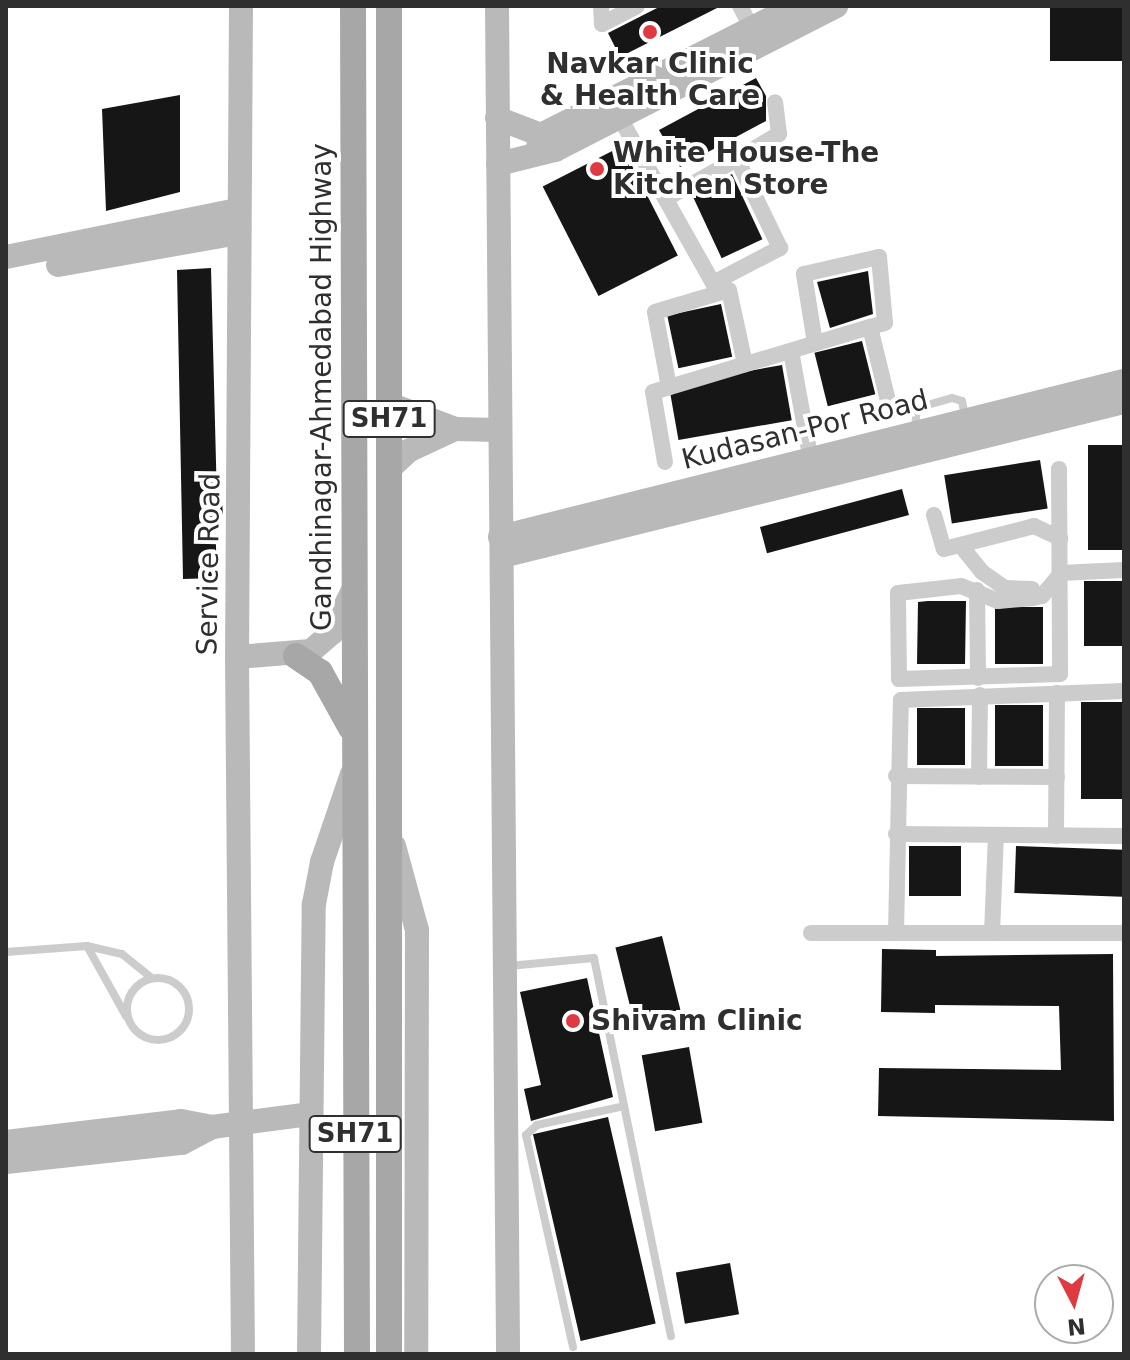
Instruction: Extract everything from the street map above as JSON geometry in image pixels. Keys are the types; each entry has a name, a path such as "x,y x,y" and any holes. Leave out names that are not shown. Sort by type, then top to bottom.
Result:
{"main road":[{"name":"Gandhinagar-Ahmedabad Highway","path":"353,6 355,767"},
{"name":"SH71","path":"389,6 389,1354"},
{"path":"296,656 326,679 355,739"},
{"name":"SH71","path":"355,767 357,1354"}],"street":[{"name":"Service Road","path":"241,6 237,657 243,1354"},
{"path":"497,6 498,430 508,1354"},
{"path":"601,6 602,24 637,6"},
{"path":"497,118 555,150 746,17 795,6"},
{"path":"614,108 836,6"},
{"path":"667,198 779,134 775,102"},
{"path":"614,108 713,283 780,248 737,159"},
{"path":"498,164 539,143"},
{"path":"6,273 82,253 238,222"},
{"path":"6,257 82,253"},
{"path":"665,462 653,392 885,323 879,257 804,274 815,343"},
{"path":"669,387 655,312 729,290 745,364"},
{"path":"870,327 888,401"},
{"path":"791,351 813,469"},
{"name":"Kudasan-Por Road","path":"501,547 968,430 1124,381"},
{"name":"Kudasan-Por Road","path":"813,469 916,434 968,430 1124,402"},
{"path":"389,404 455,429 498,430"},
{"path":"390,468 408,451 455,429"},
{"path":"896,933 896,776 901,700 1060,674 1059,469"},
{"path":"934,515 940,546 961,546 1034,526 1060,538"},
{"path":"961,546 982,572 1005,588 1046,589"},
{"path":"1124,560 1060,570 1042,596 998,601 961,586 898,593 897,673 906,682 1057,693 1124,691"},
{"path":"1060,570 1124,570"},
{"path":"237,657 296,656 325,642 355,586"},
{"path":"977,590 979,777"},
{"path":"1056,836 1057,693"},
{"path":"309,1354 314,904 322,862 355,767"},
{"path":"896,776 1057,777"},
{"path":"390,832 417,930 416,1354"},
{"path":"896,834 1124,836"},
{"path":"992,933 996,835"},
{"path":"811,933 1124,933"},
{"path":"6,1162 182,1143 212,1127 311,1114"},
{"path":"6,1142 181,1121 212,1127"}],"lane":[{"path":"6,952 87,946 122,954 152,978 170,980 184,991 189,1008 185,1025 171,1037 154,1040 138,1033 87,946"},
{"path":"504,967 594,958 671,1336"},
{"path":"128,1019 131,993 152,978"},
{"path":"573,1347 526,1135 537,1125 624,1106"}],"building":[{"path":"661,6 721,6 620,57 608,33"},
{"path":"1050,8 1124,8 1124,61 1050,61"},
{"path":"756,78 766,96 766,121 680,167 659,130"},
{"path":"180,95 180,192 106,211 102,109"},
{"path":"622,146 678,256 599,296 543,186"},
{"path":"732,174 762,239 722,258 691,193"},
{"path":"211,268 217,501 222,501 223,515 215,515 217,578 183,579 177,270"},
{"path":"868,271 873,314 830,328 817,282"},
{"path":"721,304 732,357 678,368 667,315"},
{"path":"862,341 875,394 828,406 814,353"},
{"path":"782,365 792,420 678,440 669,385"},
{"path":"1088,445 1124,445 1124,550 1088,550"},
{"path":"1040,460 1048,508 952,524 944,475"},
{"path":"902,489 909,515 767,553 760,527"},
{"path":"1084,581 1124,581 1124,646 1084,646"},
{"path":"966,601 965,664 917,664 918,602"},
{"path":"995,607 1043,607 1043,664 995,664"},
{"path":"1081,702 1124,702 1124,799 1081,799"},
{"path":"995,705 1043,705 1043,766 995,766"},
{"path":"917,708 965,708 965,765 917,765"},
{"path":"909,846 961,846 961,896 909,896"},
{"path":"1016,846 1124,850 1122,897 1014,893"},
{"path":"662,936 680,1010 634,1021 615,948"},
{"path":"882,949 936,950 936,956 1113,954 1114,1121 878,1116 879,1068 1061,1070 1059,1006 935,1005 935,1013 881,1012"},
{"path":"587,978 613,1097 531,1121 524,1089 541,1085 520,992"},
{"path":"689,1047 702,1123 655,1131 642,1055"},
{"path":"608,1117 656,1324 581,1341 533,1134"},
{"path":"730,1263 739,1314 685,1324 676,1273"}],"place":[{"name":"Navkar Clinic & Health Care","path":"650,32"},
{"name":"White House-The Kitchen Store","path":"597,169"},
{"name":"Shivam Clinic","path":"573,1021"}]}
